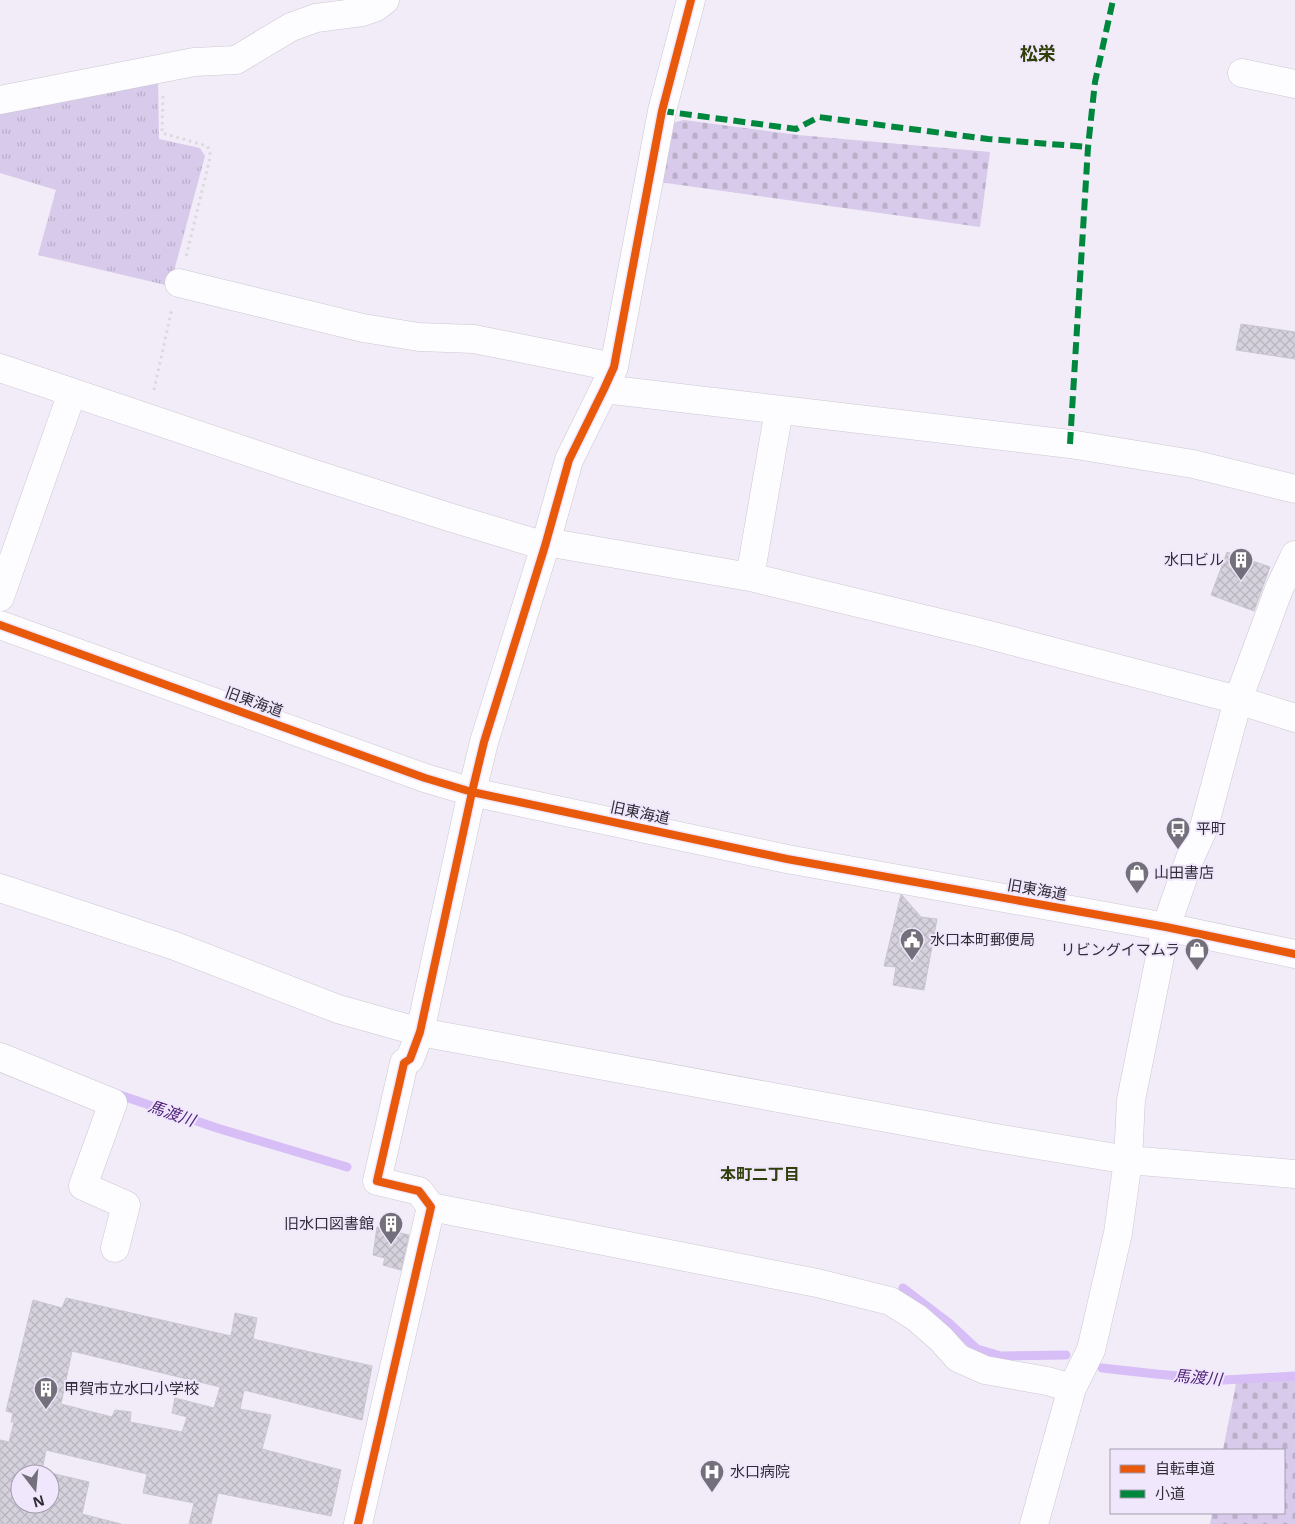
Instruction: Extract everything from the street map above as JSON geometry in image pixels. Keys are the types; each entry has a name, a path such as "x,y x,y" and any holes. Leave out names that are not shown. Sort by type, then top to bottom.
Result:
{"street":[{"path":"0,100 194,62 236,60 266,40 291,27 316,18 362,12 376,8 385,0"},
{"path":"691,0 662,112 609,378 569,460 546,544 484,742 420,1032 410,1058 404,1063 377,1181 419,1191 431,1207 817,1283 890,1302 917,1318 941,1339 958,1358 985,1370 1072,1388"},
{"path":"1242,73 1295,84"},
{"path":"179,284 362,328 419,337 474,339 609,378 779,410 1070,444 1193,464 1295,489"},
{"path":"0,368 405,503 546,544 750,577 978,632 1238,700 1295,718"},
{"path":"0,597 72,393"},
{"path":"750,577 779,410"},
{"path":"1034,1524 1072,1388 1091,1350 1118,1234 1128,1160 1131,1100 1166,927 1190,858 1204,826 1238,700 1279,589 1295,555"},
{"name":"旧東海道","path":"0,624 425,778 472,792 787,859 1166,927 1295,954"},
{"path":"0,888 175,946 338,1009 420,1032 990,1137 1128,1160 1295,1174"},
{"path":"0,1057 113,1103 83,1186 126,1206 114,1248"},
{"path":"358,1524 431,1207"}],"path":[{"path":"148,418 175,296 210,158 208,146 162,133 164,68"}],"green space":[{"path":"158,78 159,139 200,148 205,156 170,286 38,255 56,190 0,173 0,111"},
{"path":"684,120 798,135 990,152 980,227 659,182 668,124"},
{"path":"1295,1373 1295,1524 1210,1524 1212,1514 1285,1514 1285,1449 1223,1449 1237,1379"}],"building":[{"path":"1241,324 1295,332 1295,359 1236,350"},
{"name":"水口ビル","path":"1227,552 1270,567 1254,611 1211,595"},
{"path":"901,894 921,917 937,919 924,990 893,985 896,967 884,966"},
{"name":"旧水口図書館","path":"377,1227 409,1235 401,1270 383,1265 385,1258 373,1255"},
{"name":"甲賀市立水口小学校","path":"66,1298 231,1336 235,1313 257,1318 253,1339 372,1366 362,1420 244,1390 240,1409 271,1415 262,1449 341,1470 331,1516 218,1493 211,1524 189,1524 194,1503 143,1493 147,1474 46,1450 43,1464 10,1464 10,1514 60,1514 60,1475 89,1482 82,1514 121,1524 0,1524 0,1440 9,1442 14,1422 11,1422 13,1413 6,1411 33,1300 62,1308","holes":["72,1351 220,1387 214,1408 175,1398 172,1413 187,1417 182,1432 130,1422 131,1412 115,1410 112,1417 61,1404"]}],"waterway":[{"name":"馬渡川","path":"114,1093 217,1128 347,1167"},
{"name":"馬渡川","path":"903,1288 949,1323 977,1349 1001,1356 1066,1355"},
{"name":"馬渡川","path":"1102,1368 1224,1380 1295,1376"}],"marked path":[{"path":"1070,444 1088,147 1095,82 1113,0"},
{"path":"662,111 796,129 819,117 988,139 1088,147"}],"cycle path":[{"path":"358,1524 431,1207 419,1191 377,1181 404,1063 410,1059 420,1032 484,742 545,546 569,460 614,367 662,111 691,0"},
{"path":"0,625 425,778 472,792 787,859 1166,927 1295,954"}],"place":[{"name":"水口ビル","path":"1241,581"},
{"name":"平町","path":"1178,850"},
{"name":"山田書店","path":"1137,894"},
{"name":"水口本町郵便局","path":"912,961"},
{"name":"リビングイマムラ","path":"1197,971"},
{"name":"旧水口図書館","path":"391,1245"},
{"name":"甲賀市立水口小学校","path":"46,1410"},
{"name":"水口病院","path":"712,1493"}],"district":[{"name":"松栄","path":"1038,54"},
{"name":"本町二丁目","path":"760,1174"}]}
